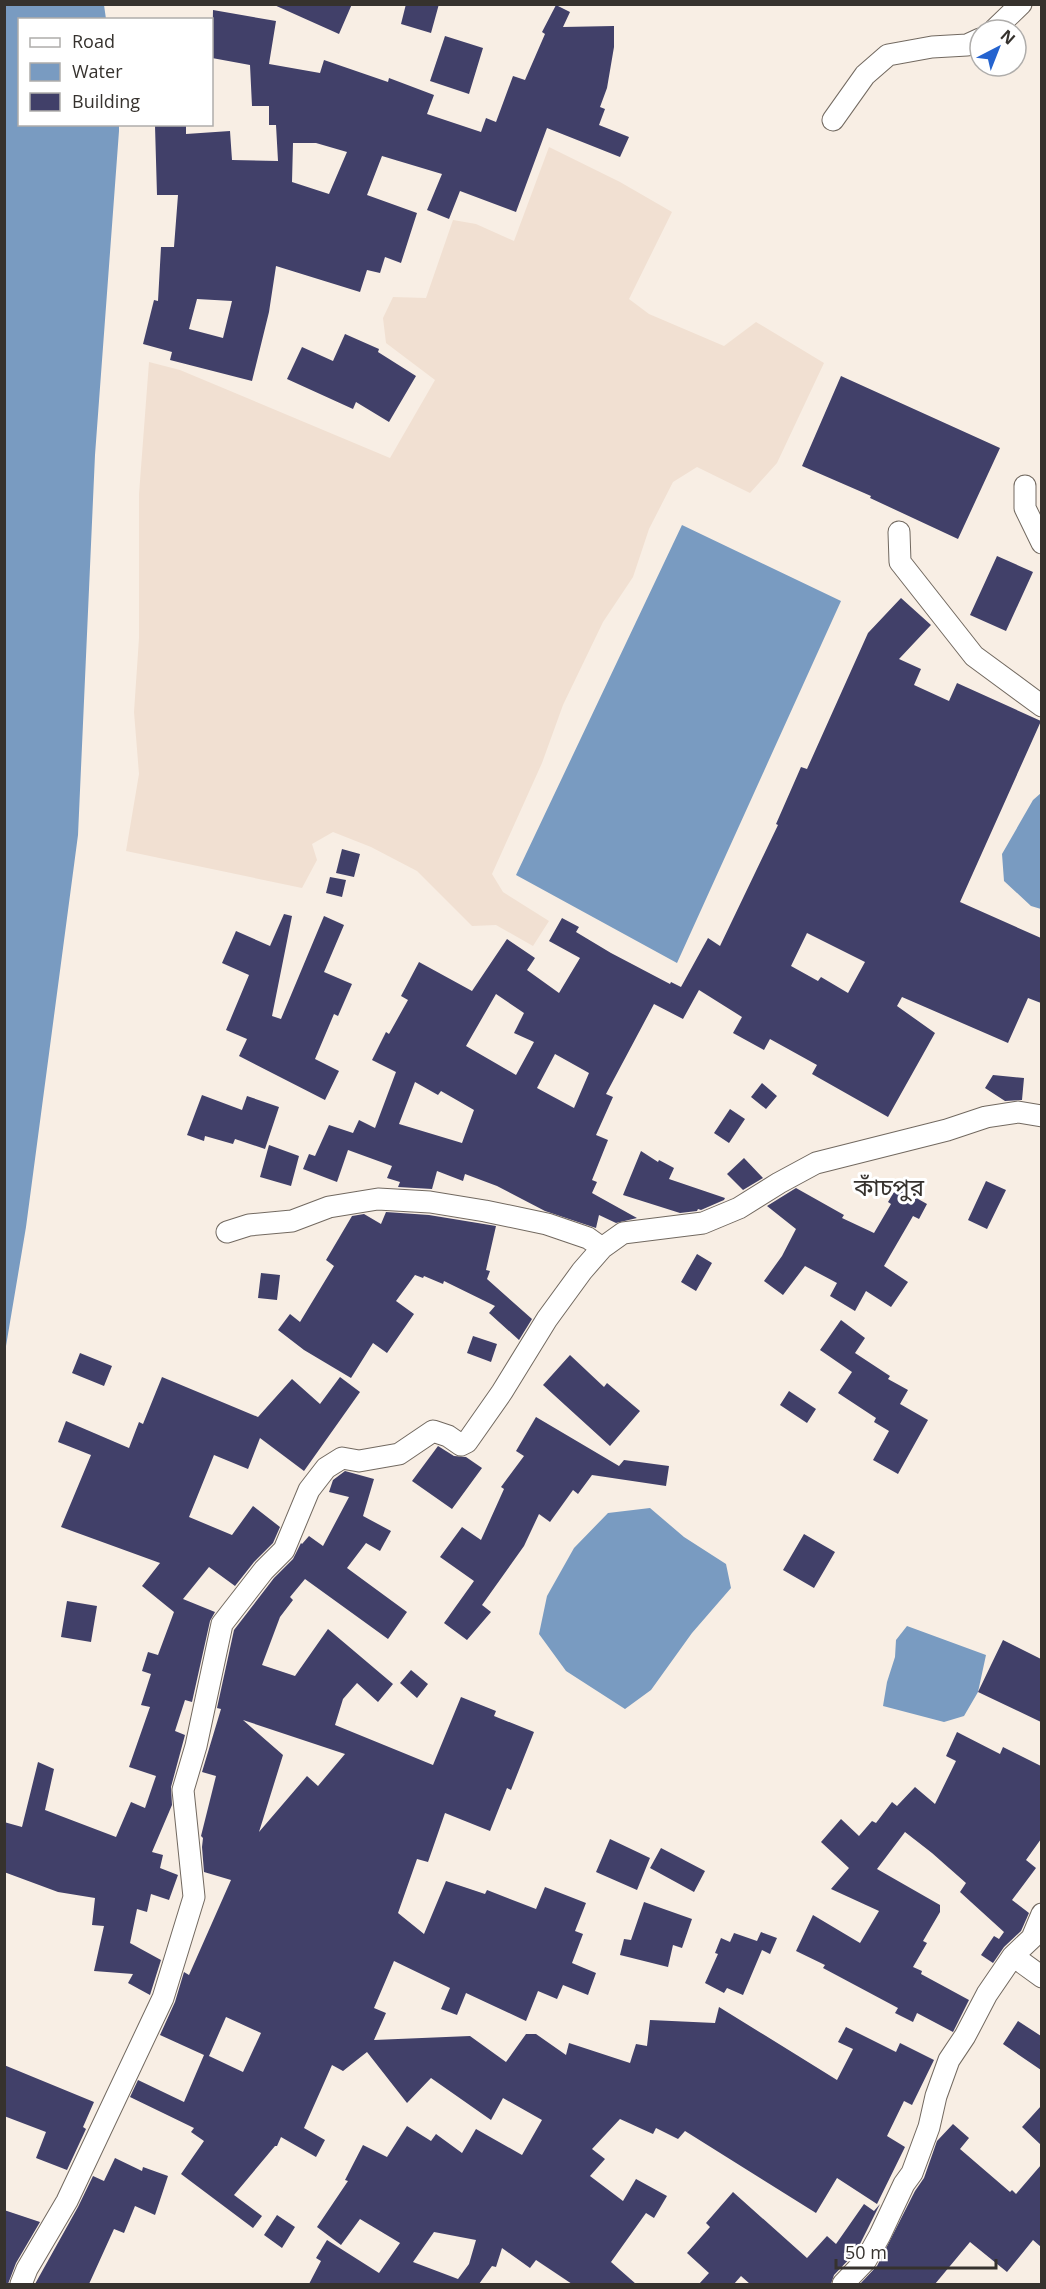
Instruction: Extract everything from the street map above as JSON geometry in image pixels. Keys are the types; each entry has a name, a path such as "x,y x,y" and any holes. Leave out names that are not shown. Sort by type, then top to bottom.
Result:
{"street":[{"path":"1006,18 1021,4"},
{"path":"833,120 865,75 888,55 932,47 968,45"},
{"path":"1025,486 1025,508 1041,543"},
{"path":"899,532 900,562 974,656 1041,706"},
{"path":"21,2284 27,2269 67,2201 163,1998 194,1897 183,1790 222,1624 264,1570 284,1550 309,1490 326,1468 342,1458 359,1461 399,1454 433,1431 448,1436 461,1445 468,1442 582,1271 602,1248 623,1233 704,1223 739,1208 816,1163 947,1131 986,1117 1018,1112 1041,1116"},
{"path":"227,1232 249,1225 292,1221 329,1207 378,1199 430,1202 547,1224 588,1238 602,1248"},
{"path":"843,2284 866,2260 920,2155 936,2096 949,2060 965,2036 987,1994 1013,1956 1032,1938 1041,1914"},
{"path":"1013,1956 1041,1977"}],"shaded area":[{"path":"549,147 620,182 672,212 629,299 649,314 724,346 756,322 824,363 777,463 750,493 697,467 673,482 649,529 633,577 603,622 563,705 542,763 492,874 503,892 549,921 533,946 496,925 472,926 417,871 371,847 333,832 312,844 317,860 302,888 126,851 139,774 134,712 139,638 139,494 149,362 180,370 390,458 435,380 386,343 383,318 393,297 426,298 453,220 476,224 514,241"}],"water":[{"path":"5,4 104,5 106,18 18,18 18,126 119,126 119,131 95,455 78,835 26,1227 5,1352"},
{"path":"682,525 841,601 677,963 516,875"},
{"path":"1041,793 1041,909 1031,906 1004,881 1002,854 1033,800"},
{"path":"650,1508 684,1537 726,1564 731,1588 692,1633 651,1690 625,1709 566,1671 539,1634 547,1596 574,1548 608,1513"},
{"path":"907,1626 986,1655 978,1692 964,1716 944,1722 883,1706 887,1682 895,1657 896,1640"}],"building":[{"path":"272,4 352,4 339,34"},
{"path":"406,4 439,4 431,33 401,24"},
{"path":"556,5 570,12 563,27 614,26 614,47 607,88 600,107 605,109 599,125 629,137 620,157 547,128 516,212 460,191 449,219 427,210 442,174 382,156 367,195 417,213 401,263 385,257 380,273 367,270 360,292 276,266 269,312 252,381 170,360 172,352 143,344 154,300 158,301 161,247 174,247 178,195 157,195 155,126 186,126 186,134 230,131 232,160 278,161 276,125 269,125 269,106 252,106 250,65 213,58 213,10 276,21 269,64 320,73 324,60 388,82 389,78 434,95 427,114 481,132 486,118 496,122 513,76 525,80 545,34 542,32","holes":["293,143 316,143 347,152 329,194 292,182","197,299 232,301 223,338 189,329"]},
{"path":"445,36 483,48 469,94 430,81"},
{"path":"345,334 379,349 378,352 416,376 389,422 356,402 353,409 287,379 302,347 333,361"},
{"path":"841,376 1000,448 958,539 870,498 871,496 802,466"},
{"path":"997,556 1033,572 1006,631 970,615"},
{"path":"901,598 931,625 899,659 921,669 914,685 949,701 957,683 1041,721 960,902 1041,938 1041,1003 1028,998 1008,1043 902,997 897,1006 935,1033 888,1117 812,1074 817,1065 770,1039 764,1050 733,1033 742,1017 699,990 683,1019 654,1004 606,1094 613,1097 596,1135 608,1140 592,1180 597,1182 592,1193 637,1218 616,1223 599,1215 596,1228 545,1211 497,1186 465,1174 463,1181 437,1171 432,1189 398,1187 400,1182 387,1178 392,1166 348,1150 337,1182 303,1169 309,1154 315,1156 329,1125 353,1133 359,1120 375,1128 396,1072 372,1060 386,1032 389,1034 408,1000 401,996 419,962 472,991 507,939 535,958 527,970 559,993 580,958 549,941 562,918 579,927 576,932 611,953 670,984 671,982 681,987 708,938 720,946 778,825 776,824 801,767 807,769 868,633","holes":["807,933 865,962 848,993 821,977 818,981 791,966","496,994 524,1013 514,1033 534,1042 516,1075 466,1046","555,1054 589,1073 574,1108 537,1088","415,1082 438,1095 441,1091 474,1110 462,1143 399,1124"]},
{"path":"342,849 360,854 354,877 336,873"},
{"path":"330,877 346,880 342,897 326,893"},
{"path":"284,914 292,916 272,1016 281,1019 324,916 344,925 324,972 352,984 338,1016 334,1014 315,1059 339,1071 325,1100 239,1056 247,1039 226,1030 249,975 222,963 236,931 270,946"},
{"path":"993,1075 1024,1078 1022,1100 1005,1101 985,1088"},
{"path":"762,1083 777,1096 766,1109 751,1097"},
{"path":"202,1095 242,1110 247,1096 279,1107 265,1149 235,1139 233,1144 205,1136 204,1141 187,1135"},
{"path":"730,1109 745,1119 729,1143 714,1133"},
{"path":"269,1145 299,1156 291,1186 260,1177"},
{"path":"641,1151 658,1162 659,1160 674,1168 669,1179 725,1198 724,1200 701,1210 680,1213 623,1195"},
{"path":"744,1158 763,1178 743,1190 727,1174"},
{"path":"986,1181 1006,1190 987,1229 968,1220"},
{"path":"897,1187 927,1204 919,1219 913,1216 884,1266 908,1282 891,1307 866,1291 855,1311 830,1296 837,1283 805,1266 783,1295 764,1281 782,1256 796,1229 767,1206 796,1188 844,1215 842,1218 874,1233 891,1204 888,1202"},
{"path":"386,1212 429,1215 496,1226 486,1270 490,1271 487,1279 532,1319 519,1340 489,1313 495,1306 444,1281 443,1284 424,1276 423,1278 415,1275 396,1301 414,1314 387,1353 373,1343 351,1378 304,1350 278,1330 290,1314 300,1322 334,1266 326,1260 352,1216 364,1214 381,1224"},
{"path":"697,1254 712,1263 696,1291 681,1282"},
{"path":"261,1273 280,1275 277,1300 258,1298"},
{"path":"841,1320 865,1338 855,1353 890,1376 888,1379 908,1390 900,1404 928,1420 898,1474 873,1460 889,1431 874,1422 876,1418 838,1393 852,1372 820,1350"},
{"path":"473,1336 497,1344 491,1362 467,1353"},
{"path":"80,1353 112,1366 104,1386 72,1373"},
{"path":"570,1355 604,1387 607,1383 640,1411 610,1446 543,1385"},
{"path":"162,1377 258,1417 292,1379 320,1404 340,1377 360,1392 304,1471 260,1438 248,1469 214,1455 189,1517 232,1535 253,1506 280,1527 273,1543 235,1586 209,1567 183,1599 215,1612 210,1621 192,1702 185,1700 175,1731 185,1735 171,1787 172,1805 152,1852 163,1855 160,1868 178,1875 169,1900 151,1894 147,1912 137,1909 130,1943 161,1960 150,1995 128,1983 133,1974 94,1971 104,1926 92,1925 95,1898 58,1892 4,1872 4,1822 22,1827 38,1762 54,1769 45,1810 116,1837 131,1802 145,1808 156,1776 129,1767 150,1707 141,1705 151,1674 142,1671 148,1652 158,1655 174,1612 142,1586 160,1563 61,1527 91,1455 58,1442 66,1421 129,1448 139,1422 143,1424"},
{"path":"789,1391 816,1409 807,1423 780,1405"},
{"path":"536,1417 619,1466 624,1460 669,1466 666,1486 592,1475 578,1494 573,1490 550,1522 539,1514 524,1546 482,1605 491,1612 467,1640 444,1623 474,1581 440,1557 462,1527 481,1540 504,1489 501,1487 524,1456 516,1451"},
{"path":"438,1446 454,1456 466,1457 482,1468 452,1509 412,1481"},
{"path":"345,1471 374,1479 363,1516 391,1531 380,1551 366,1543 347,1568 407,1612 388,1639 305,1579 290,1597 293,1600 280,1617 262,1665 295,1676 328,1629 393,1684 378,1702 357,1683 343,1699 335,1725 433,1765 461,1697 496,1711 494,1716 534,1732 511,1790 507,1788 490,1831 445,1813 428,1862 417,1859 398,1913 424,1934 446,1881 485,1894 487,1890 536,1909 545,1887 586,1903 575,1931 583,1934 572,1963 596,1973 588,1995 563,1985 557,1999 538,1991 526,2021 466,1993 457,2015 441,2009 450,1988 394,1961 374,2008 386,2013 374,2040 470,2036 506,2062 526,2034 536,2034 566,2055 569,2043 630,2063 636,2044 647,2046 650,2020 715,2023 719,2007 837,2080 853,2049 838,2042 846,2027 896,2052 900,2043 934,2060 912,2105 904,2101 887,2136 905,2147 877,2204 837,2178 816,2213 685,2131 678,2139 656,2128 653,2134 620,2119 592,2149 605,2159 590,2176 623,2201 636,2179 667,2196 654,2218 646,2213 611,2262 636,2284 572,2284 536,2260 530,2268 502,2248 496,2267 492,2266 479,2284 309,2284 321,2261 316,2258 327,2240 379,2273 400,2243 360,2219 341,2245 317,2227 348,2181 345,2180 363,2145 387,2157 407,2126 431,2141 436,2134 462,2153 476,2129 522,2155 542,2120 503,2098 491,2120 431,2078 407,2103 367,2052 343,2071 332,2065 304,2128 325,2140 316,2157 281,2137 277,2146 234,2195 262,2216 253,2228 181,2174 204,2141 191,2132 194,2128 130,2097 138,2080 184,2102 204,2055 160,2035 175,2002 184,1972 189,1975 231,1880 204,1872 203,1838 201,1836 216,1776 202,1772 221,1709 217,1708 234,1630 274,1578 293,1559 301,1543 309,1536 323,1546 349,1497 329,1492 333,1480","holes":["243,1720 345,1754 318,1786 307,1776 259,1832 283,1755","226,2017 261,2033 243,2072 209,2056","434,2232 476,2240 469,2264 458,2279 413,2262"]},
{"path":"804,1534 835,1552 814,1588 783,1570"},
{"path":"67,1601 97,1606 91,1642 61,1637"},
{"path":"1003,1640 1041,1659 1041,1722 978,1692"},
{"path":"411,1670 428,1684 417,1698 400,1683"},
{"path":"957,1732 1000,1754 1003,1747 1041,1766 1041,1839 1026,1860 1036,1868 1012,1900 1029,1913 1021,1931 1004,1947 993,1963 981,1955 994,1936 999,1939 1004,1932 960,1892 966,1883 932,1853 905,1832 877,1869 940,1905 940,1912 923,1941 927,1943 913,1967 922,1971 921,1974 969,2000 953,2032 917,2013 913,2022 895,2013 898,2008 823,1968 825,1965 796,1951 813,1915 860,1943 879,1911 831,1889 849,1868 821,1842 841,1819 859,1836 872,1821 876,1823 892,1802 897,1806 915,1787 935,1804 956,1761 946,1756"},
{"path":"610,1839 650,1858 637,1890 596,1872"},
{"path":"661,1848 705,1871 694,1892 650,1868"},
{"path":"644,1902 692,1919 682,1948 673,1945 668,1967 620,1955 624,1939 631,1940"},
{"path":"761,1932 777,1938 770,1954 762,1950 743,1995 727,1988 724,1993 705,1983 718,1954 715,1953 721,1938 730,1942 734,1933 757,1941"},
{"path":"1018,2021 1041,2036 1041,2070 1003,2044"},
{"path":"4,2065 94,2102 83,2127 86,2129 67,2170 36,2158 46,2132 4,2116"},
{"path":"1041,2106 1041,2145 1022,2127"},
{"path":"953,2124 969,2138 960,2149 1010,2192 1012,2190 1016,2194 1041,2165 1041,2247 1033,2240 1007,2272 970,2242 935,2284 860,2284 877,2266 915,2191 924,2178 937,2141"},
{"path":"115,2158 142,2171 143,2167 168,2176 155,2215 135,2206 124,2233 114,2229 89,2284 35,2284 93,2176 104,2181"},
{"path":"733,2192 807,2258 827,2236 836,2244 864,2204 874,2211 880,2204 856,2252 834,2275 831,2284 750,2284 741,2276 734,2284 699,2284 709,2273 687,2253 710,2227 706,2223"},
{"path":"4,2210 40,2222 16,2263 8,2284 4,2284"},
{"path":"277,2215 295,2227 282,2248 264,2235"}],"district":[{"name":"কাঁচপুর","path":"889,1188"}]}
